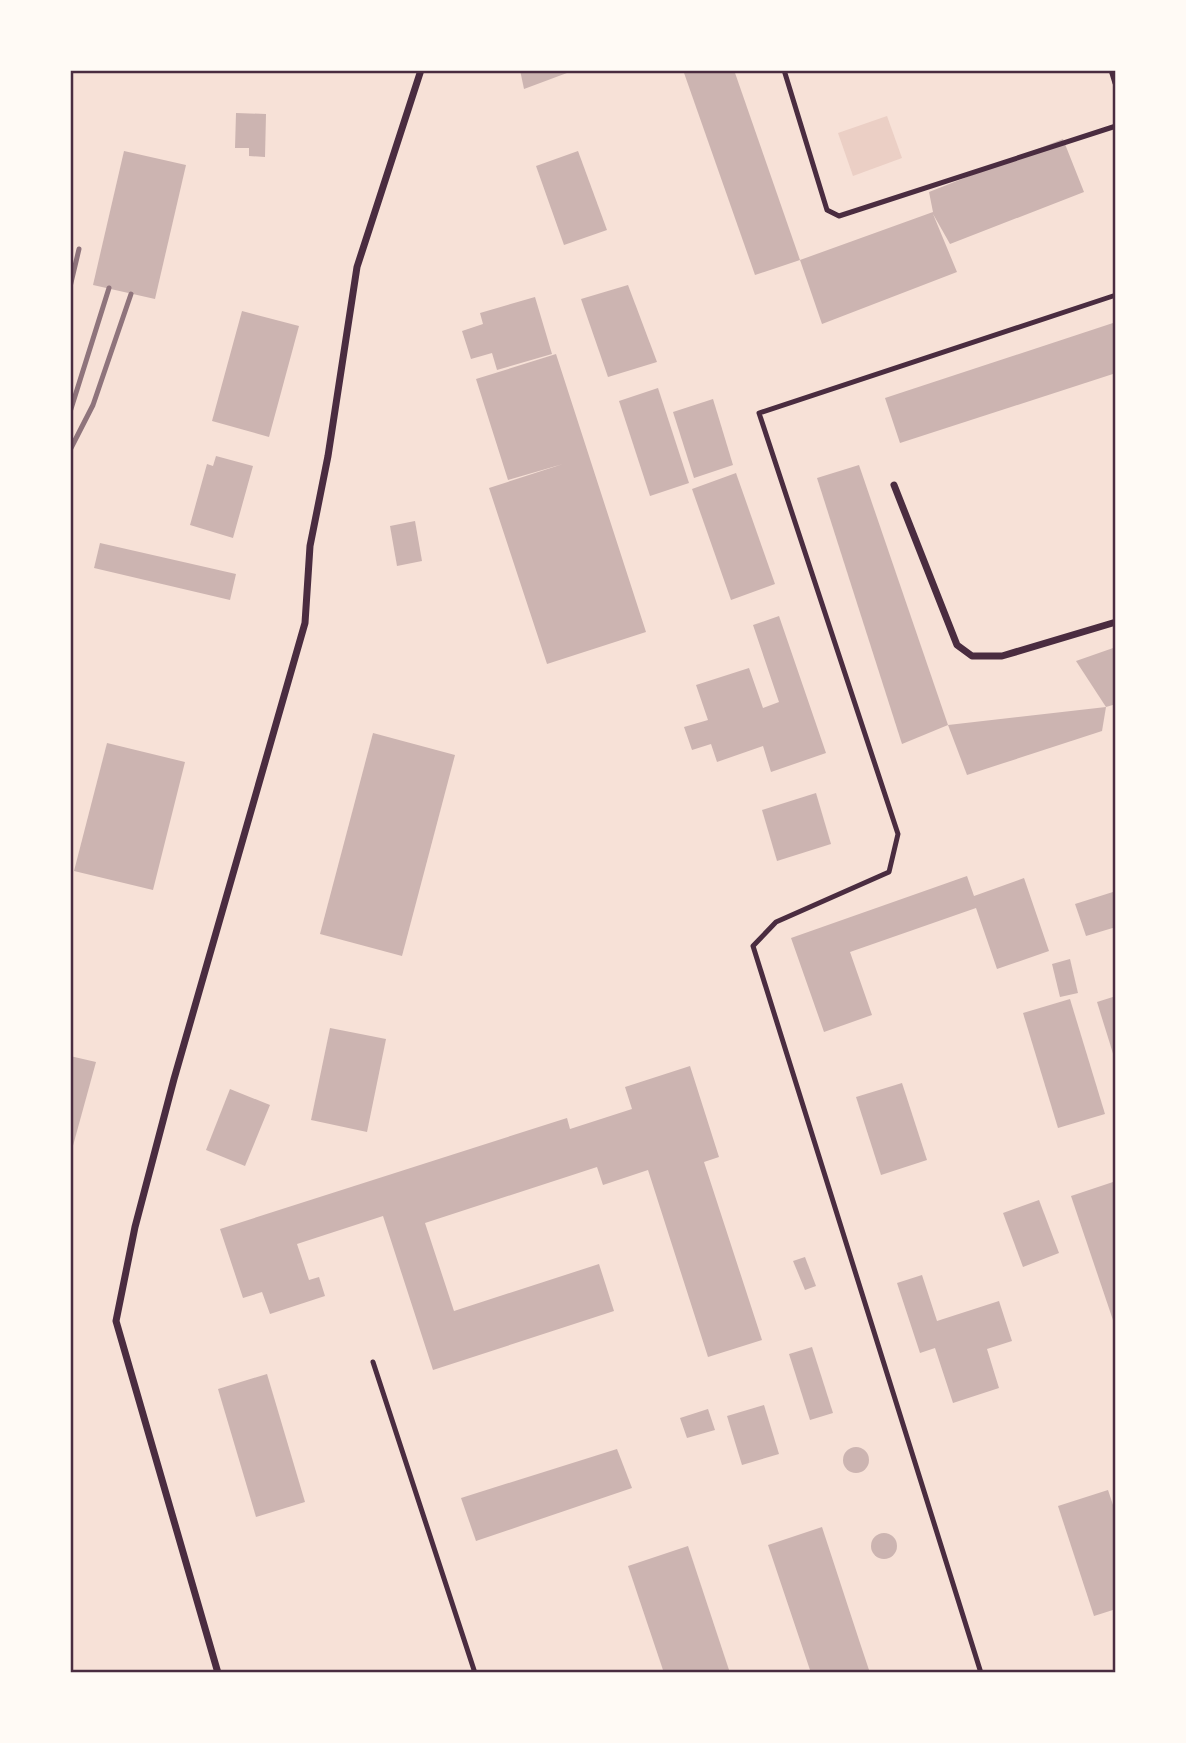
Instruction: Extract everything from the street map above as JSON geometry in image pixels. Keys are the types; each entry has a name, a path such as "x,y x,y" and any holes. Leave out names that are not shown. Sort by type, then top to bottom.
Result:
{"street":[{"path":"218,1673 116,1321 135,1227 171,1093 306,623 310,546 328,456 357,267 421,70"},
{"path":"1112,70 1116,83"},
{"path":"894,485 957,645 972,656 1002,656 1116,622"}],"lane":[{"path":"784,70 827,210 839,216 1116,126"},
{"path":"981,1673 752,946 776,922 889,872 898,834 759,413 1116,295"},
{"path":"373,1362 475,1673"}],"shaded area":[{"path":"887,116 902,158 853,176 838,133"}],"building":[{"path":"520,70 575,70 524,89"},
{"path":"683,70 734,70 800,260 755,275"},
{"path":"236,113 266,114 265,157 249,156 249,148 235,148"},
{"path":"1063,139 1084,192 950,244 933,214 957,272 822,324 800,260 933,212 929,192"},
{"path":"124,151 186,165 155,299 93,285"},
{"path":"578,151 607,230 564,245 536,166"},
{"path":"628,285 657,362 608,377 581,299"},
{"path":"535,297 552,354 497,370 492,353 471,359 462,331 483,324 480,313"},
{"path":"242,311 299,326 269,437 212,421"},
{"path":"1116,322 1116,373 900,443 885,398"},
{"path":"556,354 646,632 547,664 489,488 563,464 508,480 476,379"},
{"path":"658,388 689,483 650,496 619,401"},
{"path":"713,399 733,465 694,478 673,412"},
{"path":"216,456 253,466 233,538 190,525 207,464 213,466"},
{"path":"859,465 948,725 902,744 817,478"},
{"path":"736,473 775,584 731,600 692,489"},
{"path":"415,521 422,561 397,566 390,526"},
{"path":"100,543 236,574 230,600 94,568"},
{"path":"779,616 826,753 771,772 763,746 717,762 711,744 692,750 684,727 708,720 696,685 749,668 763,708 779,702 753,625"},
{"path":"1116,647 1116,704 1106,707 1076,661"},
{"path":"1106,707 1102,731 967,775 948,725"},
{"path":"373,733 455,755 402,956 320,934"},
{"path":"107,743 185,762 153,890 74,871"},
{"path":"816,793 831,844 777,861 762,810"},
{"path":"967,876 974,896 1024,878 1049,951 997,969 976,908 850,952 872,1015 824,1032 791,938"},
{"path":"1116,891 1116,927 1086,936 1075,904"},
{"path":"1070,959 1078,993 1060,997 1052,964"},
{"path":"1116,996 1116,1060 1115,1060 1097,1002"},
{"path":"1070,999 1105,1114 1058,1128 1023,1013"},
{"path":"330,1028 386,1039 367,1132 311,1120"},
{"path":"70,1056 96,1062 71,1153 70,1153"},
{"path":"690,1066 719,1157 704,1162 762,1340 708,1357 648,1170 603,1185 597,1167 425,1223 454,1311 599,1264 614,1311 433,1370 383,1216 297,1244 309,1280 319,1277 325,1296 270,1314 262,1292 243,1298 220,1229 567,1118 570,1129 632,1109 625,1087"},
{"path":"902,1083 927,1160 881,1175 856,1097"},
{"path":"230,1089 270,1105 245,1166 206,1150"},
{"path":"1116,1181 1116,1329 1071,1196"},
{"path":"1039,1200 1059,1253 1023,1267 1003,1213"},
{"path":"805,1257 816,1286 805,1290 793,1261"},
{"path":"922,1275 937,1321 999,1301 1012,1341 987,1349 999,1388 953,1403 935,1348 920,1353 897,1283"},
{"path":"812,1347 833,1413 810,1420 789,1354"},
{"path":"267,1374 305,1502 256,1517 218,1389"},
{"path":"764,1405 779,1454 742,1465 727,1416"},
{"path":"708,1409 715,1430 687,1438 680,1418"},
{"path":"856,1447 865,1451 869,1460 865,1469 856,1473 847,1469 843,1460 847,1451"},
{"path":"617,1449 632,1488 476,1541 461,1498"},
{"path":"1108,1490 1116,1514 1116,1609 1094,1616 1058,1506"},
{"path":"822,1527 870,1673 811,1673 768,1545"},
{"path":"884,1533 893,1537 897,1546 893,1555 884,1559 875,1555 871,1546 875,1537"},
{"path":"688,1546 730,1673 664,1673 628,1566"}],"railway":[{"path":"70,287 79,249"},
{"path":"70,412 109,288"},
{"path":"70,450 93,405 131,294"}]}
